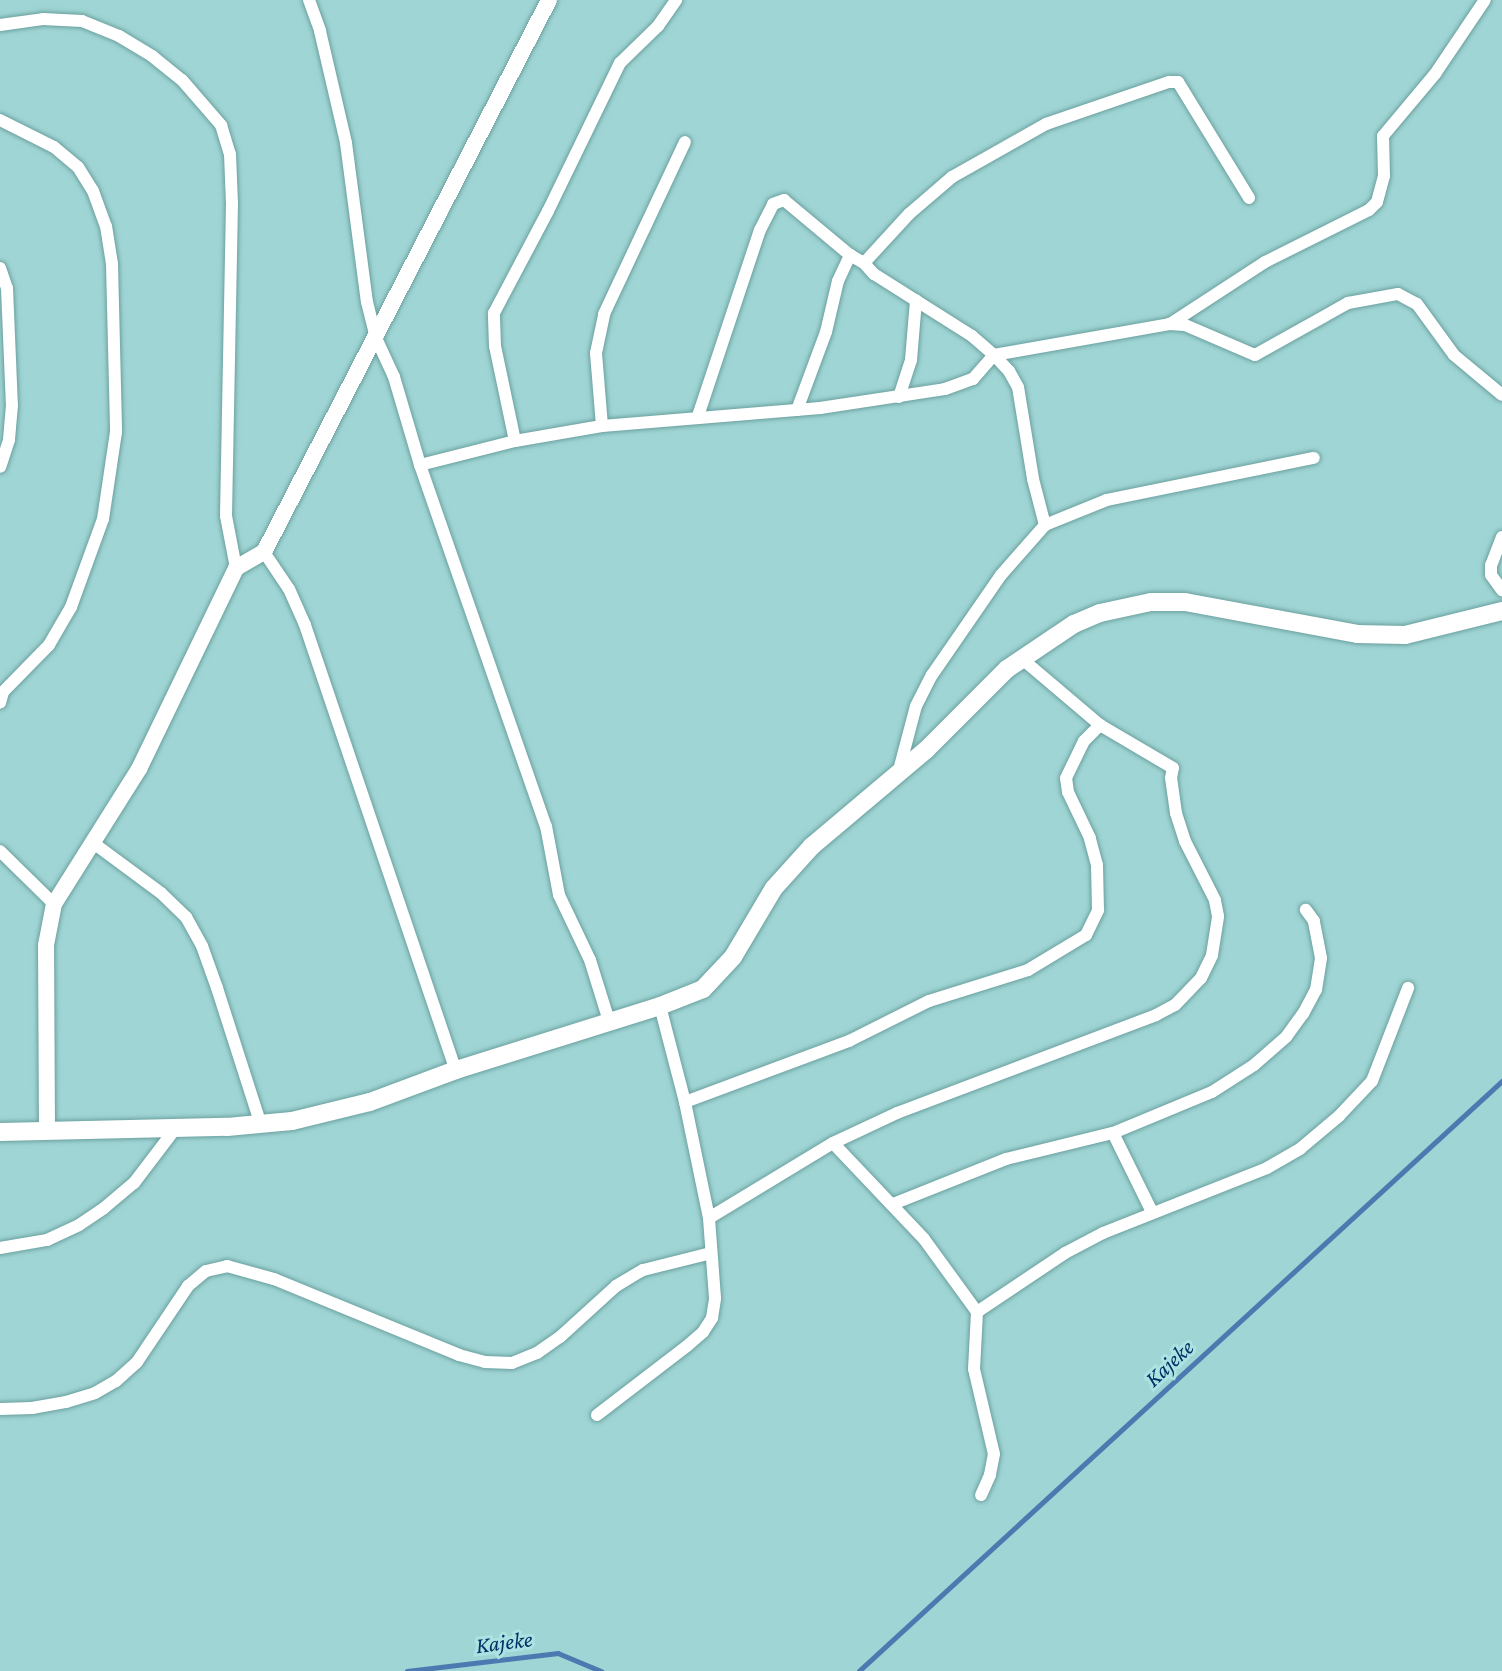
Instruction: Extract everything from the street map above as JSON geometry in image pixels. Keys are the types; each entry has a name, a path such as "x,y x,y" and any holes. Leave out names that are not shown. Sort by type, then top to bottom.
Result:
{"main road":[{"path":"0,1132 261,1125 359,1104 456,1070 660,1006 703,989 719,975 774,888 792,866 898,774 1021,658 1074,624 1100,613 1151,602 1223,608 1356,634 1377,635 1431,630 1502,611"}],"street":[{"path":"309,0 346,143 367,302 376,338 394,377 420,465 546,826 559,895 590,960 609,1021"},
{"path":"47,1131 46,945 54,904 113,813 165,720 236,568 264,552 548,0"},
{"path":"515,441 495,346 494,313 548,211 620,63 658,26 676,0"},
{"path":"1169,324 1265,262 1369,210 1377,202 1384,176 1383,136 1435,74 1485,0"},
{"path":"0,25 43,19 82,22 119,36 152,56 182,80 221,125 230,154 232,203 226,516 236,568"},
{"path":"864,263 909,214 951,177 985,156 1046,124 1169,82 1178,82 1249,198"},
{"path":"0,120 54,147 78,167 93,191 102,215 113,276 116,432 103,519 71,607 49,645 1,695"},
{"path":"603,426 596,353 604,314 685,142"},
{"path":"698,416 760,230 773,204 784,200 850,255 864,263 874,274 972,336 1009,371 1018,387 1035,488 1045,525"},
{"path":"797,410 826,332 838,281 850,255"},
{"path":"0,268 7,288 12,405 9,440 0,467"},
{"path":"420,465 515,441 603,426 698,416 797,410 899,397 967,382 994,355 1169,324 1185,325 1255,355 1348,303 1398,295 1417,304 1454,355 1502,395"},
{"path":"899,397 911,360 916,300"},
{"path":"898,774 916,706 932,675 1001,575 1045,525 1107,500 1314,457"},
{"path":"1502,537 1491,565 1491,575 1502,590"},
{"path":"264,552 289,589 305,625 456,1070"},
{"path":"709,1218 833,1143 897,1113 1175,1006 1201,978 1215,946 1218,916 1215,900 1185,841 1176,813 1171,778 1173,768 1100,725 1021,658"},
{"path":"685,1102 849,1041 929,1001 1028,970 1086,935 1098,910 1097,865 1090,838 1069,792 1066,778 1084,741 1100,725"},
{"path":"92,842 161,893 186,917 202,946 218,988 261,1125"},
{"path":"0,851 20,874 54,904"},
{"path":"893,1204 1006,1159 1113,1133 1212,1092 1254,1065 1286,1037 1303,1014 1316,989 1321,958 1314,921 1306,910"},
{"path":"976,1311 1065,1253 1152,1212 1268,1168 1301,1148 1339,1116 1372,1081 1408,988"},
{"path":"597,1415 703,1332 712,1318 715,1298 709,1218 685,1102 660,1006"},
{"path":"0,1248 47,1240 79,1225 134,1183 176,1129"},
{"path":"1113,1133 1152,1212"},
{"path":"833,1143 924,1239 976,1311 974,1369 994,1454 990,1475 981,1495"},
{"path":"0,1409 32,1408 66,1402 95,1393 116,1381 137,1362 188,1286 206,1271 227,1266 274,1279 459,1355 485,1362 512,1363 537,1353 560,1337 617,1286 643,1270 711,1253"}],"waterway":[{"name":"Kajeke","path":"859,1671 1502,1081"},
{"name":"Kajeke","path":"407,1671 558,1653 601,1671"}]}
